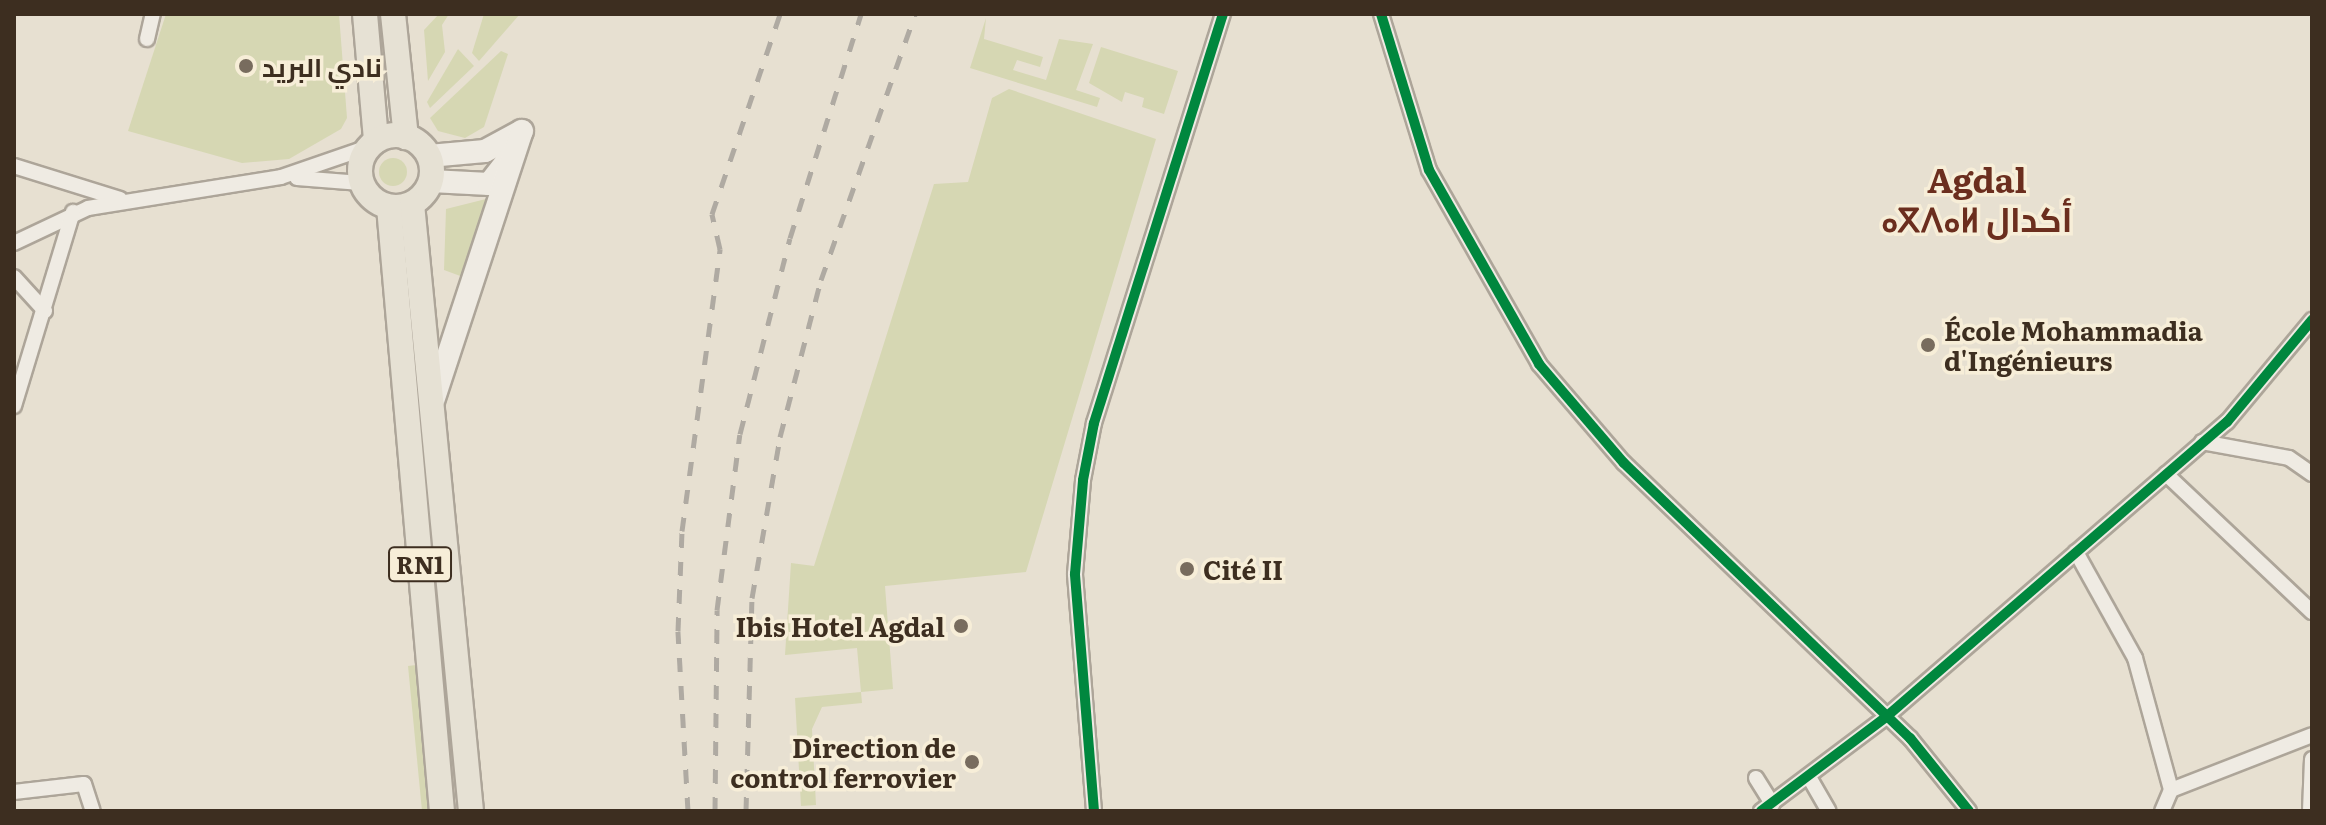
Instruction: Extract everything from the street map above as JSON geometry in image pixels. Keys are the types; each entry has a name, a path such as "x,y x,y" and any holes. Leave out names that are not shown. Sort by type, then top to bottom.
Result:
{"main road":[{"path":"365,14 372,144 361,183 400,206 431,181 429,156 406,137 393,14"},
{"path":"372,144 406,137"},
{"name":"RN1","path":"400,206 434,398 471,811"},
{"name":"RN1","path":"400,206 442,811"}],"street":[{"path":"1094,811 1075,563 1083,480 1094,423 1223,14"},
{"path":"1381,14 1429,170 1474,261 1539,364 1624,463 1886,717 1969,811"},
{"path":"147,39 148,15"},
{"path":"429,156 485,151 522,131"},
{"path":"431,181 494,183 522,131"},
{"path":"434,398 522,131"},
{"path":"281,177 372,144"},
{"path":"14,166 120,199"},
{"path":"14,243 73,212 120,199 281,177 361,183"},
{"path":"14,406 73,212"},
{"path":"14,277 45,311"},
{"path":"1756,778 1766,807 1886,717 2202,442 2272,376 2312,320"},
{"path":"2202,442 2289,458 2312,474"},
{"path":"2166,474 2312,612"},
{"path":"2076,552 2130,645 2171,790 2162,811"},
{"path":"2171,790 2312,735"},
{"path":"2310,811 2312,759"},
{"path":"1809,777 1829,811"},
{"path":"14,792 84,784 93,811"}],"green space":[{"name":"نادي البريد","path":"166,14 339,14 347,118 341,129 289,159 242,163 128,131"},
{"path":"439,14 449,14 442,25 445,52 428,81 424,30"},
{"path":"484,14 520,14 479,61 472,53"},
{"path":"986,18 984,39 1043,57 1040,67 1017,60 1013,70 1046,80 1059,39 1093,44 1076,90 1100,98 1097,107 970,68"},
{"path":"1101,47 1178,71 1164,114 1142,107 1144,98 1125,92 1122,102 1089,83"},
{"path":"458,49 474,66 430,108 427,102"},
{"path":"501,51 508,54 484,127 465,138 438,131 430,118"},
{"path":"1009,89 1156,139 1026,572 885,586 893,689 861,692 857,648 785,655 791,563 814,566 934,184 968,182 992,98"},
{"path":"393,158 403,162 407,172 403,182 393,186 383,182 379,172 383,162"},
{"path":"486,199 463,277 444,270 446,209"},
{"path":"416,665 429,811 422,811 408,666"},
{"path":"861,692 862,703 822,707 812,729 816,805 801,806 795,698"}],"railway":[{"path":"688,811 678,631 682,531 720,249 712,214 780,14"},
{"path":"715,811 717,610 740,434 790,238 861,14"},
{"path":"746,811 752,598 780,437 821,280 915,14"}],"cycle path":[{"path":"1094,811 1075,574 1083,480 1094,423 1223,14"},
{"path":"1381,14 1429,170 1539,364 1624,463 1910,738 1969,811"},
{"path":"1761,811 1886,717 2227,422 2312,320"}],"place":[{"name":"نادي البريد","path":"246,66"},
{"name":"École Mohammadia d'Ingénieurs","path":"1928,345"},
{"name":"Cité II","path":"1187,569"},
{"name":"Ibis Hotel Agdal","path":"961,626"},
{"name":"Direction de control ferrovier","path":"972,762"}],"district":[{"name":"Agdal ⴰⴳⴷⴰⵍ أكدال","path":"1977,198"}]}
